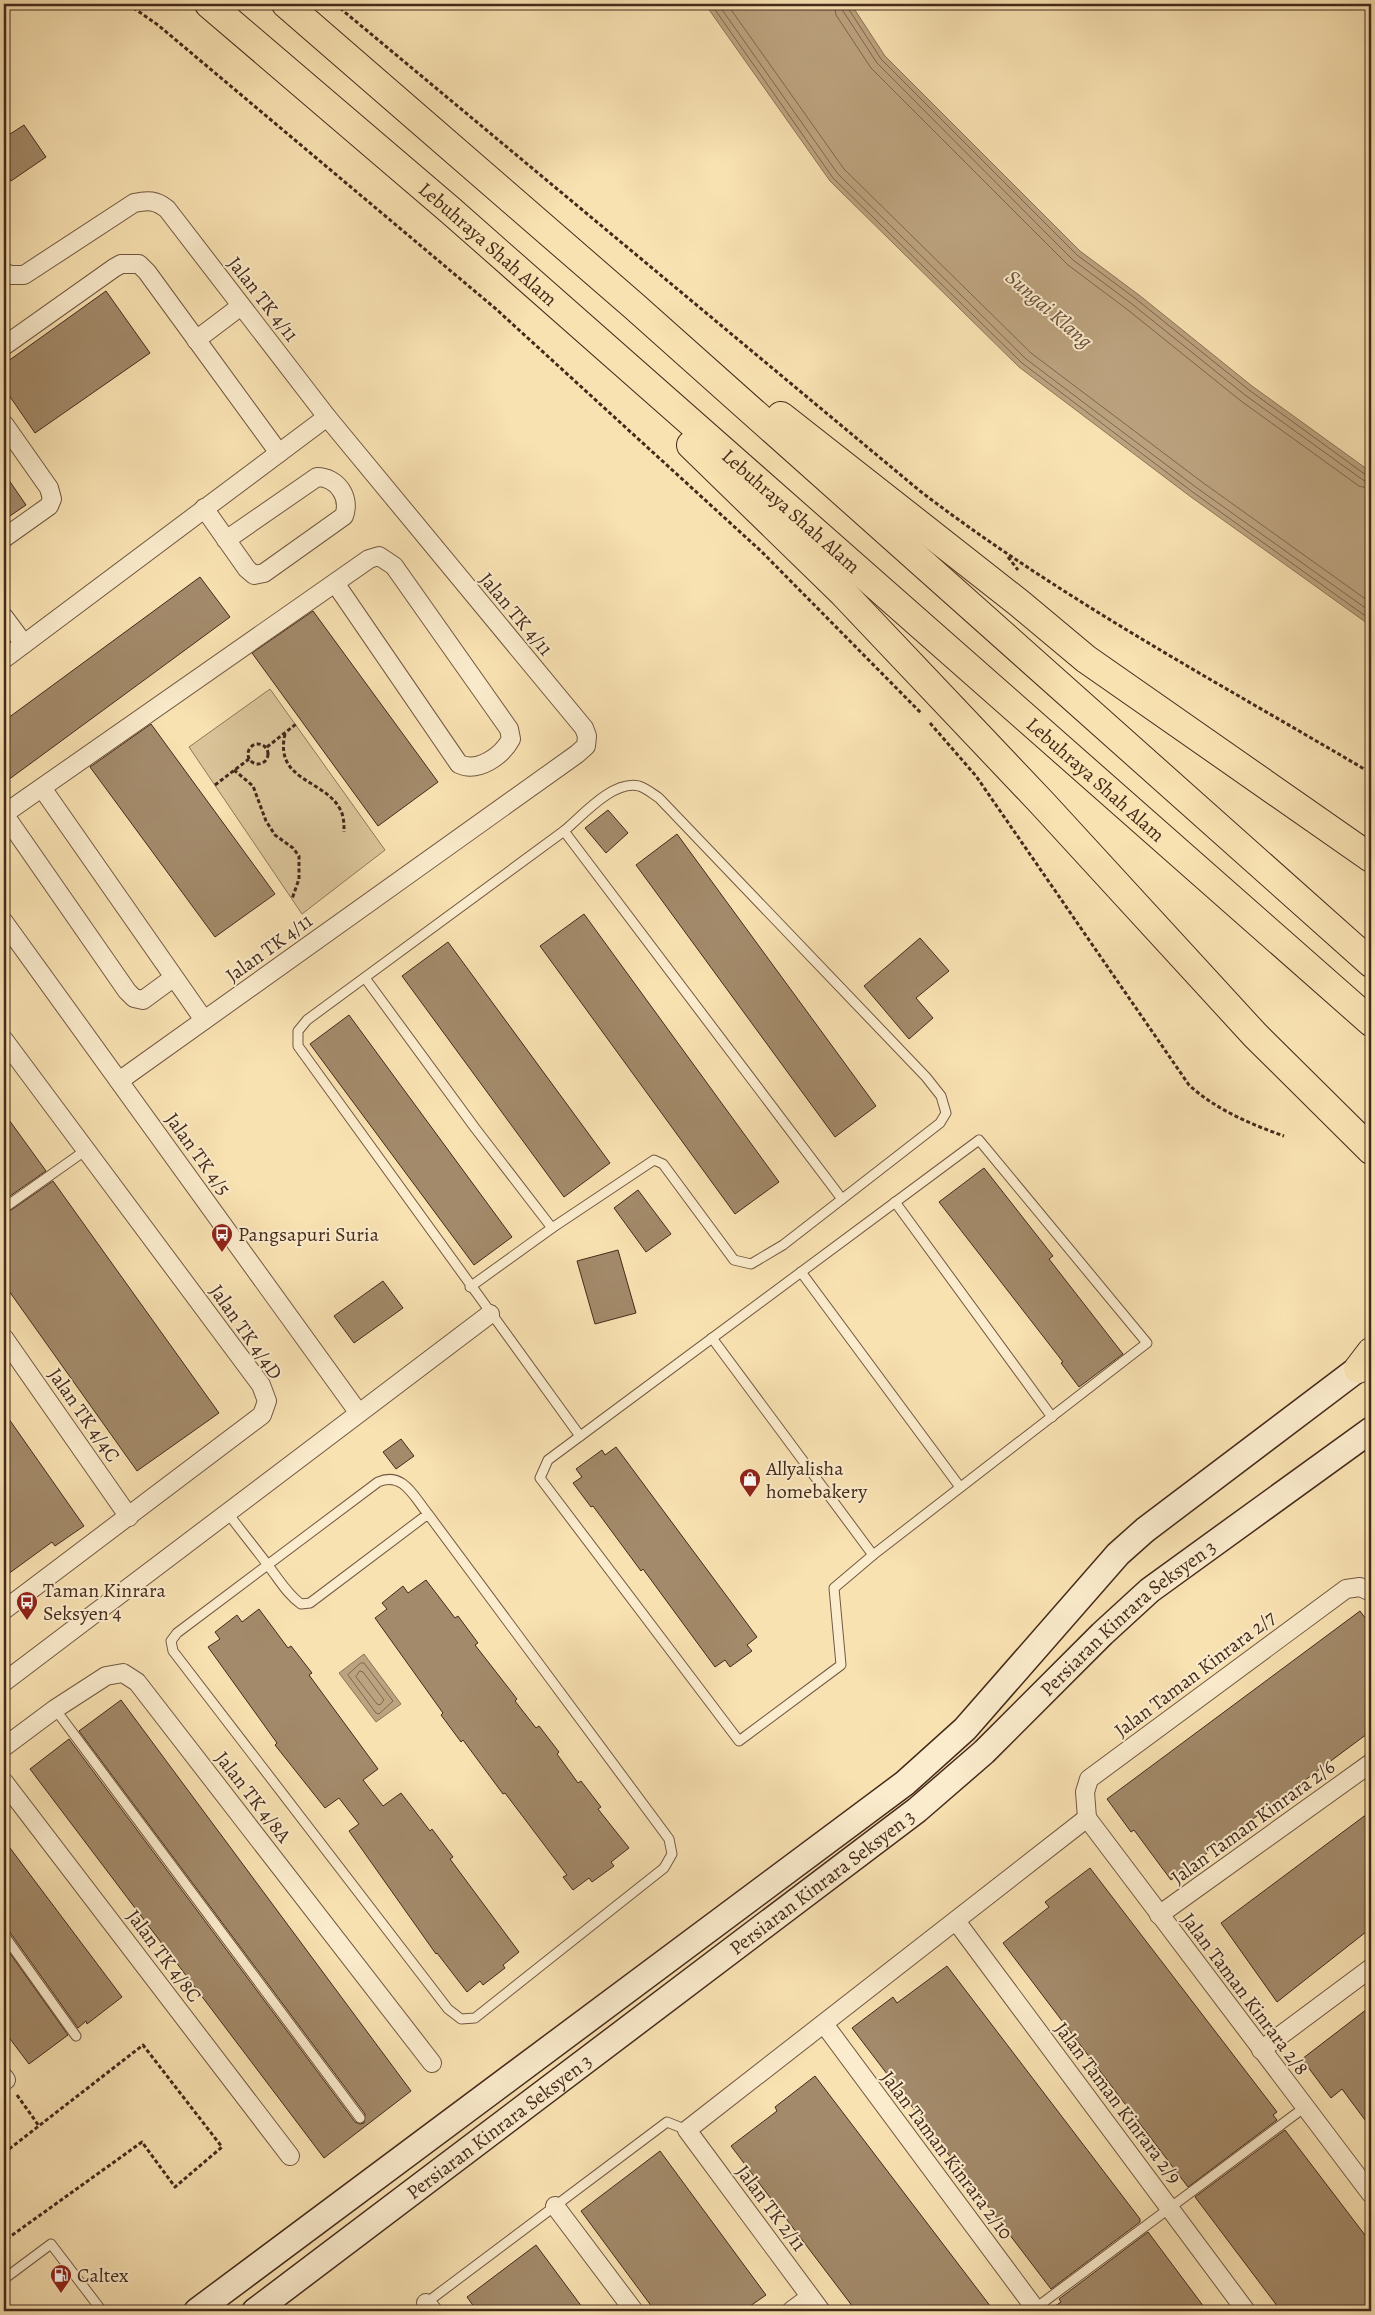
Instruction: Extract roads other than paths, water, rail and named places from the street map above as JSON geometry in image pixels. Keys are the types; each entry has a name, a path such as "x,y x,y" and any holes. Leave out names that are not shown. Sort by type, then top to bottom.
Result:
{"highway":[{"name":"Lebuhraya Shah Alam","path":"209,4 450,210 1371,1022"},
{"path":"286,4 634,306 1371,963"},
{"path":"450,210 843,593 1043,804 1255,1035 1371,1150"},
{"path":"634,306 805,434 1019,603 1086,659 1371,858"}],"main road":[{"name":"Persiaran Kinrara Seksyen 3","path":"197,2311 905,1783 965,1729 1118,1554 1145,1530 1367,1360"},
{"name":"Persiaran Kinrara Seksyen 3","path":"255,2311 917,1810 984,1752 1102,1634 1150,1590 1371,1430"}],"street":[{"name":"Jalan TK 4/11","path":"4,272 10,275 24,275 134,203 146,200 158,201 167,209 327,418 584,728 586,736 586,746 119,1081"},
{"path":"4,346 114,268 121,264 139,264 147,272 279,453"},
{"path":"196,340 241,306"},
{"path":"4,659 327,418"},
{"path":"4,424 49,488 52,499 49,506 4,538"},
{"path":"204,508 226,540 247,569 254,575 264,573 344,516 348,506 346,497 334,481 326,477 317,477 226,540"},
{"path":"174,978 143,1000 134,998 127,992 4,814 369,559 379,556 394,566 509,729 511,739 505,750 477,767 467,768 460,764 335,583"},
{"path":"4,617 24,644"},
{"path":"42,788 204,1020"},
{"name":"Jalan TK 4/5","path":"4,922 358,1412"},
{"name":"Jalan TK 4/4D","path":"4,1040 261,1384 267,1402 262,1415 4,1610"},
{"path":"4,1682 358,1412 490,1314"},
{"name":"Jalan TK 4/4C","path":"4,1338 129,1517"},
{"name":"Jalan Taman Kinrara 2/7","path":"1087,1818 1085,1792 1089,1779 1346,1588 1366,1589"},
{"name":"Jalan TK 4/8A","path":"4,1748 55,1709 106,1676 123,1673 137,1682 432,2063"},
{"name":"Jalan Taman Kinrara 2/6","path":"1159,1915 1371,1763"},
{"name":"Jalan TK 4/8C","path":"4,1782 290,2156"},
{"path":"687,2130 1087,1818"},
{"name":"Jalan Taman Kinrara 2/8","path":"1087,1818 1305,2108 1368,2182"},
{"name":"Jalan Taman Kinrara 2/9","path":"956,1921 1246,2311"},
{"path":"1262,2050 1371,1968"},
{"name":"Jalan Taman Kinrara 2/10","path":"824,2024 1034,2310"},
{"name":"Jalan TK 2/11","path":"687,2130 821,2311"},
{"path":"554,2206 634,2311"},
{"path":"791,2311 810,2297"}],"lane":[{"path":"470,1287 552,1228 654,1160 663,1164 734,1260 751,1264 783,1245 940,1123 946,1113 941,1096 926,1077 659,798 641,786 627,785 613,790 564,831 307,1020 298,1031 298,1046 470,1287 580,1436"},
{"path":"564,831 842,1199"},
{"path":"365,978 475,1128 552,1228"},
{"path":"979,1140 1147,1343 873,1555 834,1588 841,1665 739,1741 540,1478 548,1460 801,1272 979,1140"},
{"path":"4,1208 86,1150"},
{"path":"895,1202 1052,1417"},
{"path":"801,1272 960,1487"},
{"path":"712,1338 873,1555"},
{"path":"388,1477 397,1478 428,1514 669,1839 672,1854 664,1868 475,2018 461,2019 448,2010 172,1651 171,1641 177,1633 268,1565 378,1482 388,1477"},
{"path":"227,1512 293,1598 301,1604 310,1603 428,1514"},
{"path":"55,1709 360,2118"},
{"path":"4,1935 76,2036"},
{"path":"1034,2310 1305,2108"},
{"path":"429,2307 554,2206 666,2122 687,2130"},
{"path":"4,2280 51,2244 102,2311"}],"water":[{"name":"Sungai Klang","path":"705,4 851,4 885,56 1080,251 1139,295 1252,386 1371,472 1371,626 1191,497 1019,367 830,181"},
{"path":"364,1654 401,1704 376,1722 339,1673"}],"place":[{"name":"Pangsapuri Suria","path":"222,1253"},
{"name":"Allyalisha homebakery","path":"750,1498"},
{"name":"Taman Kinrara Seksyen 4","path":"27,1621"},
{"name":"Caltex","path":"61,2294"}]}
